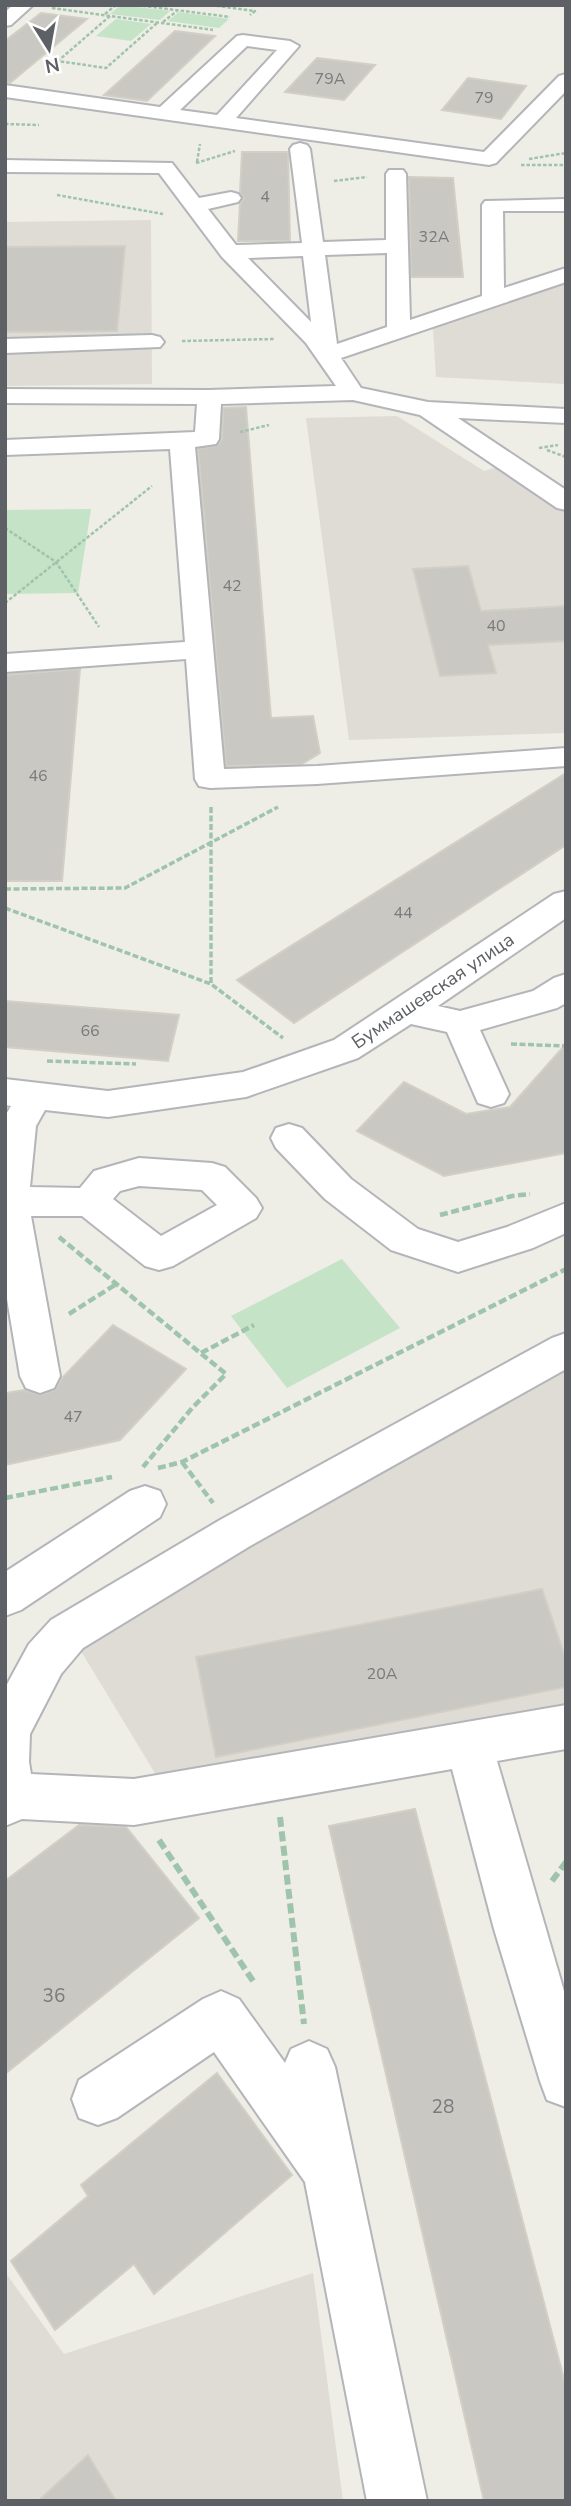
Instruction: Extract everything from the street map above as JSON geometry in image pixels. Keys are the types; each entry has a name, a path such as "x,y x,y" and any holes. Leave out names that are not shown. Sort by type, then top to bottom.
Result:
{"street":[{"path":"5,21 24,5"},
{"path":"164,114 243,40 290,46 221,122"},
{"path":"5,91 489,159 566,80"},
{"path":"300,149 314,248 320,346"},
{"path":"5,166 165,167 230,253 320,346 353,393"},
{"path":"396,174 399,331"},
{"path":"193,205 231,198"},
{"path":"493,301 492,205 566,205"},
{"path":"230,253 398,247"},
{"path":"320,346 399,331 566,275"},
{"path":"152,342 12,346 8,396 209,397 353,393 428,409 566,416"},
{"path":"5,448 184,450 207,439 209,397"},
{"path":"428,409 566,502"},
{"path":"184,450 210,779 317,775 566,757"},
{"path":"5,663 200,650"},
{"name":"Буммашевская улица","path":"27,1082 108,1104 246,1084 346,1049 566,902"},
{"path":"406,1011 464,1033 545,1000 566,986"},
{"path":"464,1033 491,1094"},
{"path":"27,1082 10,1159 7,1201 40,1376"},
{"path":"289,1138 338,1189 405,1240 458,1257 519,1238 552,1205"},
{"path":"7,1201 90,1202"},
{"path":"566,1349 235,1533 66,1634 45,1659 6,1728 5,1762 9,1799 134,1802 566,1727"},
{"path":"5,1596 143,1488"},
{"path":"469,1744 519,1930 566,2081"},
{"path":"98,2099 221,2017 331,2175"},
{"path":"309,2067 397,2501"}],"path":[{"path":"73,11 80,5"},
{"path":"104,15 116,5"},
{"path":"137,5 232,18"},
{"path":"163,23 179,5"},
{"path":"47,7 217,30"},
{"path":"110,16 58,61 106,68 158,22"},
{"path":"196,163 201,147 198,140"},
{"path":"169,171 234,151"},
{"path":"517,165 566,165"},
{"path":"54,195 167,214 211,228"},
{"path":"152,342 320,346"},
{"path":"5,603 184,450"},
{"path":"5,528 56,562 117,656"},
{"path":"5,889 125,888 317,786 317,775"},
{"path":"210,779 213,841 211,984"},
{"path":"5,908 211,984 289,1043 276,1046"},
{"path":"464,1033 566,1045"},
{"path":"27,1082 148,1065"},
{"path":"389,1228 512,1196 552,1205"},
{"path":"7,1201 118,1283 226,1374 192,1407 150,1455 143,1488"},
{"path":"5,1498 143,1488 182,1462 566,1269"},
{"path":"33,1336 118,1283"},
{"path":"201,1353 254,1325"},
{"path":"182,1462 235,1533"},
{"path":"276,1779 309,2067"},
{"path":"134,1802 256,1986"}],"shaded area":[{"path":"151,220 152,384 5,386 5,222"},
{"path":"566,282 566,384 436,377 433,328"},
{"path":"397,416 484,471 497,467 566,513 566,733 349,740 306,418"},
{"path":"566,1358 566,1704 158,1778 76,1643"},
{"path":"5,2272 64,2354 313,2273 343,2501 5,2501"}],"green space":[{"path":"121,5 170,11 160,20 110,14"},
{"path":"179,12 229,19 219,28 168,21"},
{"path":"116,19 151,24 131,41 96,36"},
{"path":"91,509 78,593 5,594 5,510"},
{"path":"342,1259 400,1328 287,1388 231,1316"}],"building":[{"path":"41,13 87,19 10,83 5,82 5,41"},
{"path":"175,31 215,36 147,101 104,95"},
{"path":"317,58 375,65 344,100 285,92"},
{"path":"468,78 526,86 501,119 442,110"},
{"path":"242,152 288,152 290,241 238,241 240,204 244,198 240,193"},
{"path":"409,177 453,178 463,277 411,277"},
{"path":"125,246 117,331 5,332 5,247"},
{"path":"246,407 271,718 313,716 320,753 302,764 226,766 198,449 218,445 222,439 223,408"},
{"path":"468,566 481,611 566,606 566,641 488,645 496,673 440,676 413,569"},
{"path":"80,669 62,881 5,881 5,675"},
{"path":"566,773 566,845 294,1023 237,980"},
{"path":"5,1001 179,1015 168,1061 5,1047"},
{"path":"566,1044 566,1153 444,1176 357,1131 404,1082 466,1114 510,1107"},
{"path":"113,1325 186,1369 120,1440 5,1465 5,1393 24,1390 41,1395 55,1390 62,1378"},
{"path":"542,1589 566,1660 566,1687 216,1757 196,1657"},
{"path":"415,1809 566,2387 566,2501 484,2501 329,1826"},
{"path":"79,1825 126,1827 199,1918 5,2074 5,1881"},
{"path":"217,2073 292,2175 154,2294 134,2264 55,2330 11,2261 88,2196 81,2185"},
{"path":"88,2455 116,2501 38,2501"}]}
